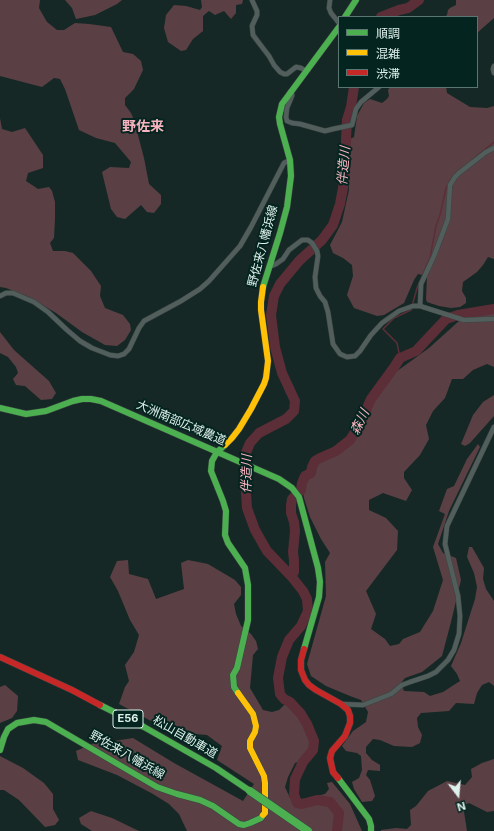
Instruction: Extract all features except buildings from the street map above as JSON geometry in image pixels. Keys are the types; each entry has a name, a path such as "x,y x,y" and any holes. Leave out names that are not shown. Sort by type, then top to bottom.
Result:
{"main road":[{"path":"346,16 356,0"},
{"name":"野佐来八幡浜線","path":"0,750 8,729 17,723 34,720 46,722 157,787 200,800 213,806 239,824 244,825 250,823 261,818 265,814 264,776 250,748 250,741 255,732 256,726 253,714 234,687 233,682 233,675 237,668 248,620 248,586 245,568 242,561 228,543 225,535 226,511 212,472 212,461 217,452 239,429 251,409 266,378 268,360 261,302 263,287 287,207 291,176 290,160 280,124 282,104 338,27"},
{"name":"大洲南部広域農道","path":"0,408 26,414 46,411 73,401 91,399 279,479 292,488 299,497 318,568 320,582 319,597 301,660 301,670 304,680 309,685 341,704"},
{"name":"松山自動車道","path":"0,657 72,690 144,727 216,768 308,831"},
{"path":"341,704 348,710 350,724 345,736 332,751 330,758 331,766 369,819 371,831"}],"street":[{"path":"252,0 257,11 257,15 252,26 253,35 274,65 284,74 287,74 296,67 306,71"},
{"path":"330,0 329,8 338,24"},
{"path":"494,66 494,73"},
{"path":"290,92 292,96 287,108 287,120 292,123 325,131 352,125 356,109 361,102 378,88"},
{"path":"420,306 422,284 448,219 450,185 459,173 486,152 494,148"},
{"path":"0,296 6,293 14,293 34,302 48,312 80,341 92,348 110,355 118,356 124,354 129,349 144,321 200,289 213,277 240,246 284,163 290,160"},
{"path":"269,267 283,259 289,250 302,240 308,240 312,243 318,256 315,277 316,288 325,302 333,344 340,354 347,357 354,356 360,352 382,322 399,311 412,306 420,306 464,320 494,319"},
{"path":"341,704 362,705 391,694 402,685 436,672 448,660 454,650 459,634 460,616 458,596 445,544 447,526 494,427"}],"shaded area":[{"path":"0,0 40,0 39,8 47,22 57,30 64,30 75,23 111,27 123,52 133,54 141,61 143,70 134,89 125,98 125,105 134,120 149,184 161,195 161,204 154,213 147,212 141,205 125,219 117,217 111,209 102,172 110,167 129,168 131,162 115,143 96,138 79,130 60,79 54,78 42,87 0,76"},
{"path":"65,0 122,0 95,15 76,19 72,8"},
{"path":"201,0 243,0 242,4 236,5 236,13 231,19 224,11 215,15 209,11 203,16 203,31 193,39 186,50 181,51 168,42 164,28 166,15 174,5 186,6 200,10 202,7"},
{"path":"456,0 494,0 494,18 478,32 478,16 446,16 448,10 456,5"},
{"path":"389,88 446,88 447,93 470,107 487,108 494,106 494,259 488,257 477,272 463,282 462,291 466,298 466,303 460,307 451,308 427,302 427,276 418,274 404,303 384,315 377,316 354,308 347,295 353,276 352,265 333,253 330,245 342,222 349,190 348,156 350,139 354,137 357,116 364,103 370,99 382,103 387,99 389,96 388,90"},
{"path":"0,118 2,129 12,132 25,128 43,155 43,168 28,173 26,181 38,189 49,187 52,191 55,202 55,218 54,238 50,243 53,251 73,253 91,271 101,286 100,296 105,308 123,315 130,324 131,330 125,340 117,346 105,345 82,332 56,313 29,297 0,287"},
{"path":"489,307 494,308 494,367 487,364 473,370 463,379 452,379 445,398 433,411 426,425 429,439 420,455 404,472 404,478 412,490 406,501 383,493 369,500 369,510 386,518 398,531 397,550 366,591 376,614 371,629 385,639 390,646 399,644 403,639 420,632 433,611 443,580 433,547 445,514 439,511 447,489 454,486 467,459 478,444 480,447 449,511 438,544 443,553 456,558 461,580 442,656 422,672 405,678 401,683 404,691 424,692 430,696 443,692 460,681 451,666 461,643 475,599 477,587 474,573 467,557 469,547 472,547 484,568 483,579 486,589 494,601 494,686 489,682 482,685 477,693 474,704 456,703 449,711 421,713 417,718 418,727 422,735 420,743 412,747 394,746 380,740 373,739 366,747 366,753 372,760 380,765 380,771 368,770 366,775 370,780 375,796 372,801 362,802 354,789 352,782 359,778 362,770 361,756 357,753 346,751 342,746 353,731 366,722 368,712 361,700 326,686 311,676 307,664 326,596 325,562 330,553 310,517 303,492 305,483 312,476 320,461 349,446 358,433 366,405 375,389 384,378 400,369 429,348 459,321 464,312"},
{"path":"0,332 14,350 49,381 56,393 52,399 41,400 25,386 16,385 13,379 18,373 16,367 8,357 0,353"},
{"path":"494,395 494,416 470,443 465,446 461,444 473,415 483,402"},
{"path":"128,560 129,574 148,579 156,599 184,589 181,563 188,560 208,564 235,580 241,587 241,595 234,604 236,614 241,626 251,634 256,641 258,649 253,655 250,688 263,710 272,712 279,710 285,704 300,717 314,748 315,753 309,759 295,763 288,777 285,787 290,798 304,799 325,794 329,789 327,783 332,782 350,804 362,831 187,831 179,814 169,804 117,775 78,760 76,751 94,743 133,738 174,763 243,801 254,784 217,760 222,746 207,735 172,732 119,704 125,687 129,681 125,665 134,652 139,635 130,620 118,591 110,577 117,561"},
{"path":"5,685 18,696 17,711 12,718 0,723 0,687"},
{"path":"0,756 23,768 44,783 53,794 53,809 59,820 55,825 45,827 19,800 4,790 0,790"},
{"path":"494,759 494,811 487,812 469,803 464,805 467,831 381,831 396,828 407,829 411,825 410,810 416,806 428,791 447,781 465,785 472,777 471,769"},
{"path":"91,811 112,818 139,831 92,831 81,824 79,818"}],"waterway":[{"name":"伴造川","path":"384,16 408,8 419,0"},
{"name":"伴造川","path":"337,831 339,813 330,802 317,800 302,804 297,803 294,794 295,779 303,762 313,750 314,741 301,714 280,694 278,678 282,657 289,640 301,626 308,611 307,599 303,591 291,576 267,551 255,530 247,508 245,455 250,443 259,433 286,419 294,411 295,401 282,373 275,347 271,315 274,296 280,284 299,261 322,240 333,225 340,204 345,177 347,120 354,88"},
{"path":"472,160 494,142"},
{"path":"400,358 397,343 383,329 394,318 411,310 417,288 430,258 436,226 446,188 453,177"},
{"name":"森川","path":"291,576 294,572 293,552 295,531 291,513 292,499 301,490 305,476 311,473 315,461 336,451 350,440 359,426 371,399 400,358 416,351 446,319 458,315 494,309"}],"traffic: fast":[{"path":"346,16 356,0"},
{"path":"263,287 287,207 291,176 290,160 279,117 282,104 338,28"},
{"path":"0,408 26,414 46,411 82,399 101,401 279,479 292,488 299,497 318,568 320,582 319,597 304,649"},
{"path":"225,445 217,452 212,461 211,471 226,511 225,535 228,543 245,568 248,585 248,620 237,668 233,675 234,687 238,693"},
{"path":"100,705 144,727 216,768 250,791"},
{"path":"0,750 8,729 17,723 34,720 46,722 157,787 200,800 213,806 239,824 244,825 250,823 261,818 263,815"},
{"path":"338,778 369,819 371,831"},
{"path":"250,791 308,831"}],"traffic: slow":[{"path":"225,445 239,429 251,409 266,378 268,361 261,310 263,287"},
{"path":"238,693 253,714 256,726 255,732 250,741 250,748 264,776 265,813 263,815"}],"traffic: jam":[{"path":"304,649 301,660 301,670 305,680 316,690 341,704 348,710 350,716 350,723 345,736 332,751 330,758 333,772 338,778"},
{"path":"0,657 72,690 100,705"}],"district":[{"name":"野佐来","path":"143,127"}]}
